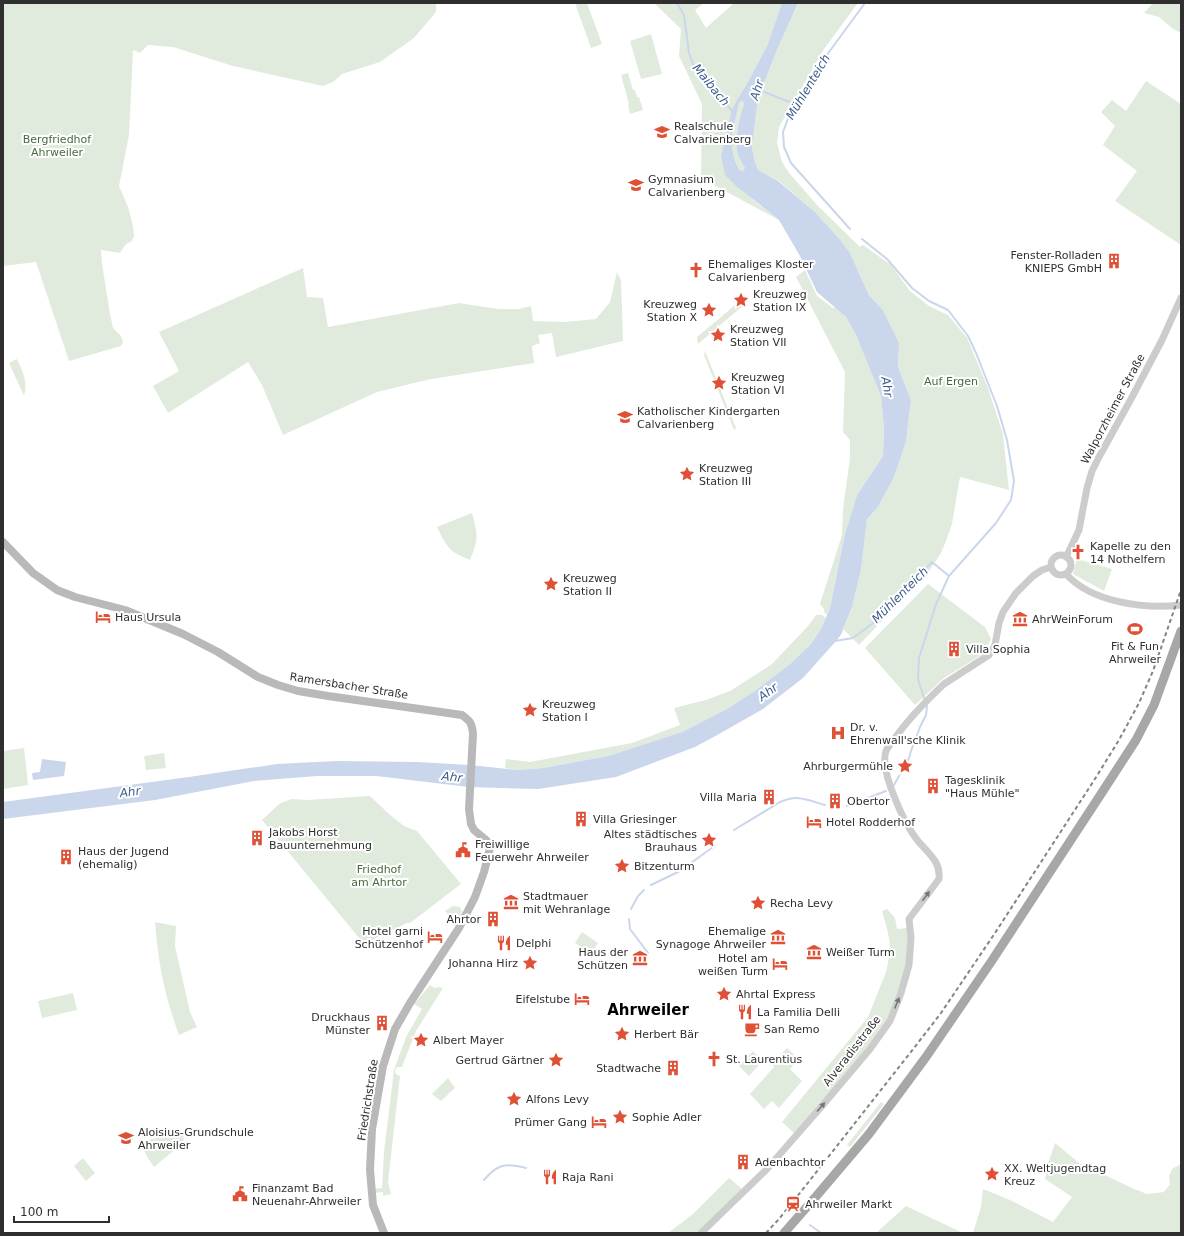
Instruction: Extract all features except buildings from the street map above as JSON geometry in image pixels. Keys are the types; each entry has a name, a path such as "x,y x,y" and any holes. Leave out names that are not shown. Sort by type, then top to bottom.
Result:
{"main road":[{"name":"Ramersbacher Straße","path":"3,542 33,573 57,590 76,597 125,610 183,634 218,652 258,677 278,685 298,691 328,696 462,715 470,721 473,734 470,824 474,830 486,840 490,848 487,862 475,897"},
{"path":"784,1233 869,1134 926,1057 1102,794 1136,740 1154,705 1181,631"},
{"name":"Friedrichstraße","path":"384,1233 372,1205 370,1170 372,1129 383,1066 395,1029 410,1003 459,928 475,897"}],"street":[{"name":"Walporzheimer Straße","path":"1066,574 1071,566 1070,561 1066,557 1079,530 1087,488 1096,464 1162,340 1181,298"},
{"path":"1066,557 1056,556 1052,561 1051,567 1054,573 1057,575 1066,574 1077,584 1097,594 1118,602 1147,607 1181,605"},
{"name":"Alveradisstraße","path":"702,1233 766,1170 870,1049 890,1020 901,993 909,966 911,938 909,919 939,880 940,872 937,864 915,837 903,817 895,798 886,768 885,752 905,724 944,684 989,655 995,645 999,623 1003,612 1016,593 1033,576 1042,570 1051,567"}],"green space":[{"name":"Bergfriedhof Ahrweiler","path":"3,3 436,3 436,12 414,38 380,62 342,74 333,82 323,86 233,66 173,47 148,45 140,53 133,50 129,135 119,186 128,207 134,236 132,241 126,244 120,253 101,250 113,328 121,336 123,342 121,346 69,361 36,262 3,266"},
{"path":"575,3 587,3 602,44 591,48"},
{"path":"654,3 704,3 695,10 706,28 734,3 782,3 767,46 738,98 721,156 753,200 779,220 701,178 702,104 679,56 681,29"},
{"name":"Auf Ergen","path":"798,3 858,3 824,49 779,127 777,143 782,162 790,174 818,206 860,247 863,245 891,265 910,291 929,306 948,315 967,338 988,388 1003,434 1009,490 960,477 952,524 941,553 927,574 859,645 843,629 852,607 861,570 867,519 878,507 894,477 906,442 911,400 898,367 899,344 883,310 869,295 850,253 815,212 779,181 760,171 757,168 754,158 752,147 758,98"},
{"path":"1153,3 1181,3 1181,33 1173,29 1159,17 1144,13"},
{"path":"651,34 662,74 641,79 630,41"},
{"path":"628,73 633,90 635,90 637,97 639,97 643,110 630,114 629,104 621,75"},
{"path":"1146,81 1181,104 1181,245 1115,201 1137,171 1103,145 1115,126 1101,112 1112,100 1126,111"},
{"path":"741,101 744,104 738,128 737,151 745,168 743,171 740,170 736,162 732,145 735,120 739,102"},
{"path":"303,268 307,297 323,298 328,327 459,303 498,309 519,309 531,306 533,321 565,322 596,319 610,302 617,272 621,280 623,341 556,357 552,333 538,335 540,343 532,346 534,363 431,379 377,392 283,435 262,385 248,362 168,413 153,386 179,371 159,332"},
{"path":"805,270 817,296 833,308 836,308 846,317 857,337 881,396 884,428 883,456 857,495 845,534 830,608 827,615 820,604 842,535 843,509 850,458 850,440 843,432 845,372 796,277"},
{"path":"746,296 749,296 749,298 745,304 698,344 697,337"},
{"path":"705,351 736,428 734,430 704,355"},
{"path":"17,359 25,382 24,396 9,363"},
{"path":"472,513 477,537 470,560 457,554 449,548 437,527"},
{"path":"1077,559 1112,569 1104,591 1073,574"},
{"path":"928,584 985,627 991,639 985,651 944,678 915,705 865,648"},
{"path":"816,615 822,615 826,618 822,627 811,644 790,664 756,690 727,709 682,732 608,756 543,768 518,770 505,768 506,759 530,762 632,743 680,725 674,708 706,700 730,691 772,664 808,626"},
{"path":"24,748 28,785 3,789 3,751"},
{"path":"164,753 166,768 146,770 144,756"},
{"name":"Friedhof am Ahrtor","path":"370,796 404,826 417,831 461,884 410,923 407,923 364,944 262,820 279,804 291,799 308,800"},
{"path":"453,906 460,907 462,912 457,924 445,911"},
{"path":"887,909 895,918 897,929 907,928 907,965 899,993 888,1019 867,1048 795,1134 782,1122 868,1017 886,972 888,963 890,945 882,911"},
{"path":"155,922 176,926 175,946 190,1012 197,1027 179,1035 163,980"},
{"path":"582,932 598,943 591,954 575,943"},
{"path":"430,985 435,988 443,988 416,1031 402,1067 397,1067 395,1070 396,1074 400,1076 388,1182 391,1194 383,1196 383,1192 374,1193 373,1189 382,1188 384,1152 394,1070 406,1037 422,1009 414,1004"},
{"path":"73,993 77,1010 42,1018 38,1001"},
{"path":"787,1048 799,1059 790,1069 802,1081 779,1108 772,1101 764,1109 750,1094 774,1067 772,1064"},
{"path":"753,1051 760,1058 762,1056 765,1058 749,1076 739,1066"},
{"path":"448,1078 455,1088 441,1101 432,1094"},
{"path":"881,1102 884,1104 850,1147 847,1145"},
{"path":"183,1133 184,1142 154,1167 145,1153 144,1143 148,1140"},
{"path":"1055,1143 1079,1163 1147,1194 1164,1192 1170,1184 1169,1176 1172,1169 1181,1164 1181,1233 973,1233 981,1207 983,1189 1010,1200 1053,1222 1072,1197 1045,1179"},
{"path":"83,1158 95,1173 86,1181 74,1166"},
{"path":"729,1178 742,1189 696,1233 668,1233 693,1214"},
{"path":"906,1206 963,1233 876,1233"}],"water":[{"name":"Ahr","path":"782,3 798,3 758,98 752,147 757,168 778,181 815,212 850,253 869,295 883,310 899,343 898,367 911,400 906,442 894,477 878,507 867,519 861,570 852,607 842,633 803,678 763,709 695,747 616,777 538,789 469,787 376,776 317,776 254,781 155,800 3,819 3,802 277,764 336,761 417,762 518,770 543,768 608,756 682,732 727,709 756,690 790,664 811,644 822,627 830,608 845,534 857,495 883,456 884,428 881,396 857,337 846,317 817,292 800,256 779,220 735,185 725,175 721,156 732,110 767,46","holes":["741,101 744,104 738,128 737,140 738,155 745,168 743,171 740,170 736,162 732,145 733,129 739,103"]},
{"path":"42,759 66,762 64,776 33,780 32,773 40,772"}],"waterway":[{"name":"Maibach","path":"677,3 684,15 689,53 694,67 733,112"},
{"name":"Mühlenteich","path":"850,229 791,163 784,147 783,132 789,116 829,52 865,3"},
{"name":"Ahr","path":"759,90 787,101 797,103"},
{"name":"Mühlenteich","path":"862,239 887,259 912,288 929,301 948,310 968,336 997,406 1007,440 1014,481 1011,500 996,523 949,576 936,604 919,658 918,679 924,698"},
{"name":"Mühlenteich","path":"835,641 853,638 884,615 932,562 949,576"},
{"name":"Mühlenteich","path":"894,785 909,758 926,715 927,706"},
{"name":"Mühlenteich","path":"847,806 886,791"},
{"name":"Mühlenteich","path":"734,830 780,802 793,798 808,800 825,805"},
{"name":"Mühlenteich","path":"651,885 680,871 713,847"},
{"name":"Mühlenteich","path":"631,909 638,896 644,890"},
{"name":"Mühlenteich","path":"629,919 630,929 648,953"},
{"name":"Mühlenteich","path":"484,1180 498,1167 513,1165 526,1168"},
{"path":"810,1225 821,1233"}],"railway":[{"path":"766,1233 807,1184 941,1013 1093,782 1119,740 1139,703 1153,671 1181,590"}],"place":[{"name":"Realschule Calvarienberg","path":"662,132"},
{"name":"Gymnasium Calvarienberg","path":"636,185"},
{"name":"Fenster-Rolladen KNIEPS GmbH","path":"1114,261"},
{"name":"Ehemaliges Kloster Calvarienberg","path":"696,270"},
{"name":"Kreuzweg Station IX","path":"741,300"},
{"name":"Kreuzweg Station X","path":"709,310"},
{"name":"Kreuzweg Station VII","path":"718,335"},
{"name":"Kreuzweg Station VI","path":"719,383"},
{"name":"Katholischer Kindergarten Calvarienberg","path":"625,417"},
{"name":"Kreuzweg Station III","path":"687,474"},
{"name":"Kapelle zu den 14 Nothelfern","path":"1078,552"},
{"name":"Kreuzweg Station II","path":"551,584"},
{"name":"Haus Ursula","path":"103,617"},
{"name":"AhrWeinForum","path":"1020,619"},
{"name":"Fit & Fun Ahrweiler","path":"1135,629"},
{"name":"Villa Sophia","path":"954,649"},
{"name":"Kreuzweg Station I","path":"530,710"},
{"name":"Dr. v. Ehrenwall'sche Klinik","path":"838,733"},
{"name":"Ahrburgermühle","path":"905,766"},
{"name":"Tagesklinik \"Haus Mühle\"","path":"933,786"},
{"name":"Villa Maria","path":"769,797"},
{"name":"Obertor","path":"835,801"},
{"name":"Villa Griesinger","path":"581,819"},
{"name":"Hotel Rodderhof","path":"814,822"},
{"name":"Jakobs Horst Bauunternehmung","path":"257,838"},
{"name":"Altes städtisches Brauhaus","path":"709,840"},
{"name":"Freiwillige Feuerwehr Ahrweiler","path":"463,850"},
{"name":"Haus der Jugend (ehemalig)","path":"66,857"},
{"name":"Bitzenturm","path":"622,866"},
{"name":"Stadtmauer mit Wehranlage","path":"511,902"},
{"name":"Recha Levy","path":"758,903"},
{"name":"Ahrtor","path":"493,919"},
{"name":"Hotel garni Schützenhof","path":"435,937"},
{"name":"Ehemalige Synagoge Ahrweiler","path":"778,937"},
{"name":"Delphi","path":"504,943"},
{"name":"Weißer Turm","path":"814,952"},
{"name":"Haus der Schützen","path":"640,958"},
{"name":"Johanna Hirz","path":"530,963"},
{"name":"Hotel am weißen Turm","path":"780,964"},
{"name":"Ahrtal Express","path":"724,994"},
{"name":"Eifelstube","path":"582,999"},
{"name":"La Familia Delli","path":"745,1012"},
{"name":"Druckhaus Münster","path":"382,1023"},
{"name":"San Remo","path":"752,1029"},
{"name":"Herbert Bär","path":"622,1034"},
{"name":"Albert Mayer","path":"421,1040"},
{"name":"St. Laurentius","path":"714,1059"},
{"name":"Gertrud Gärtner","path":"556,1060"},
{"name":"Stadtwache","path":"673,1068"},
{"name":"Alfons Levy","path":"514,1099"},
{"name":"Sophie Adler","path":"620,1117"},
{"name":"Prümer Gang","path":"599,1122"},
{"name":"Aloisius-Grundschule Ahrweiler","path":"126,1138"},
{"name":"Adenbachtor","path":"743,1162"},
{"name":"XX. Weltjugendtag Kreuz","path":"992,1174"},
{"name":"Raja Rani","path":"550,1177"},
{"name":"Finanzamt Bad Neuenahr-Ahrweiler","path":"240,1194"},
{"name":"Ahrweiler Markt","path":"793,1204"}],"district":[{"name":"Ahrweiler","path":"648,1010"}]}
